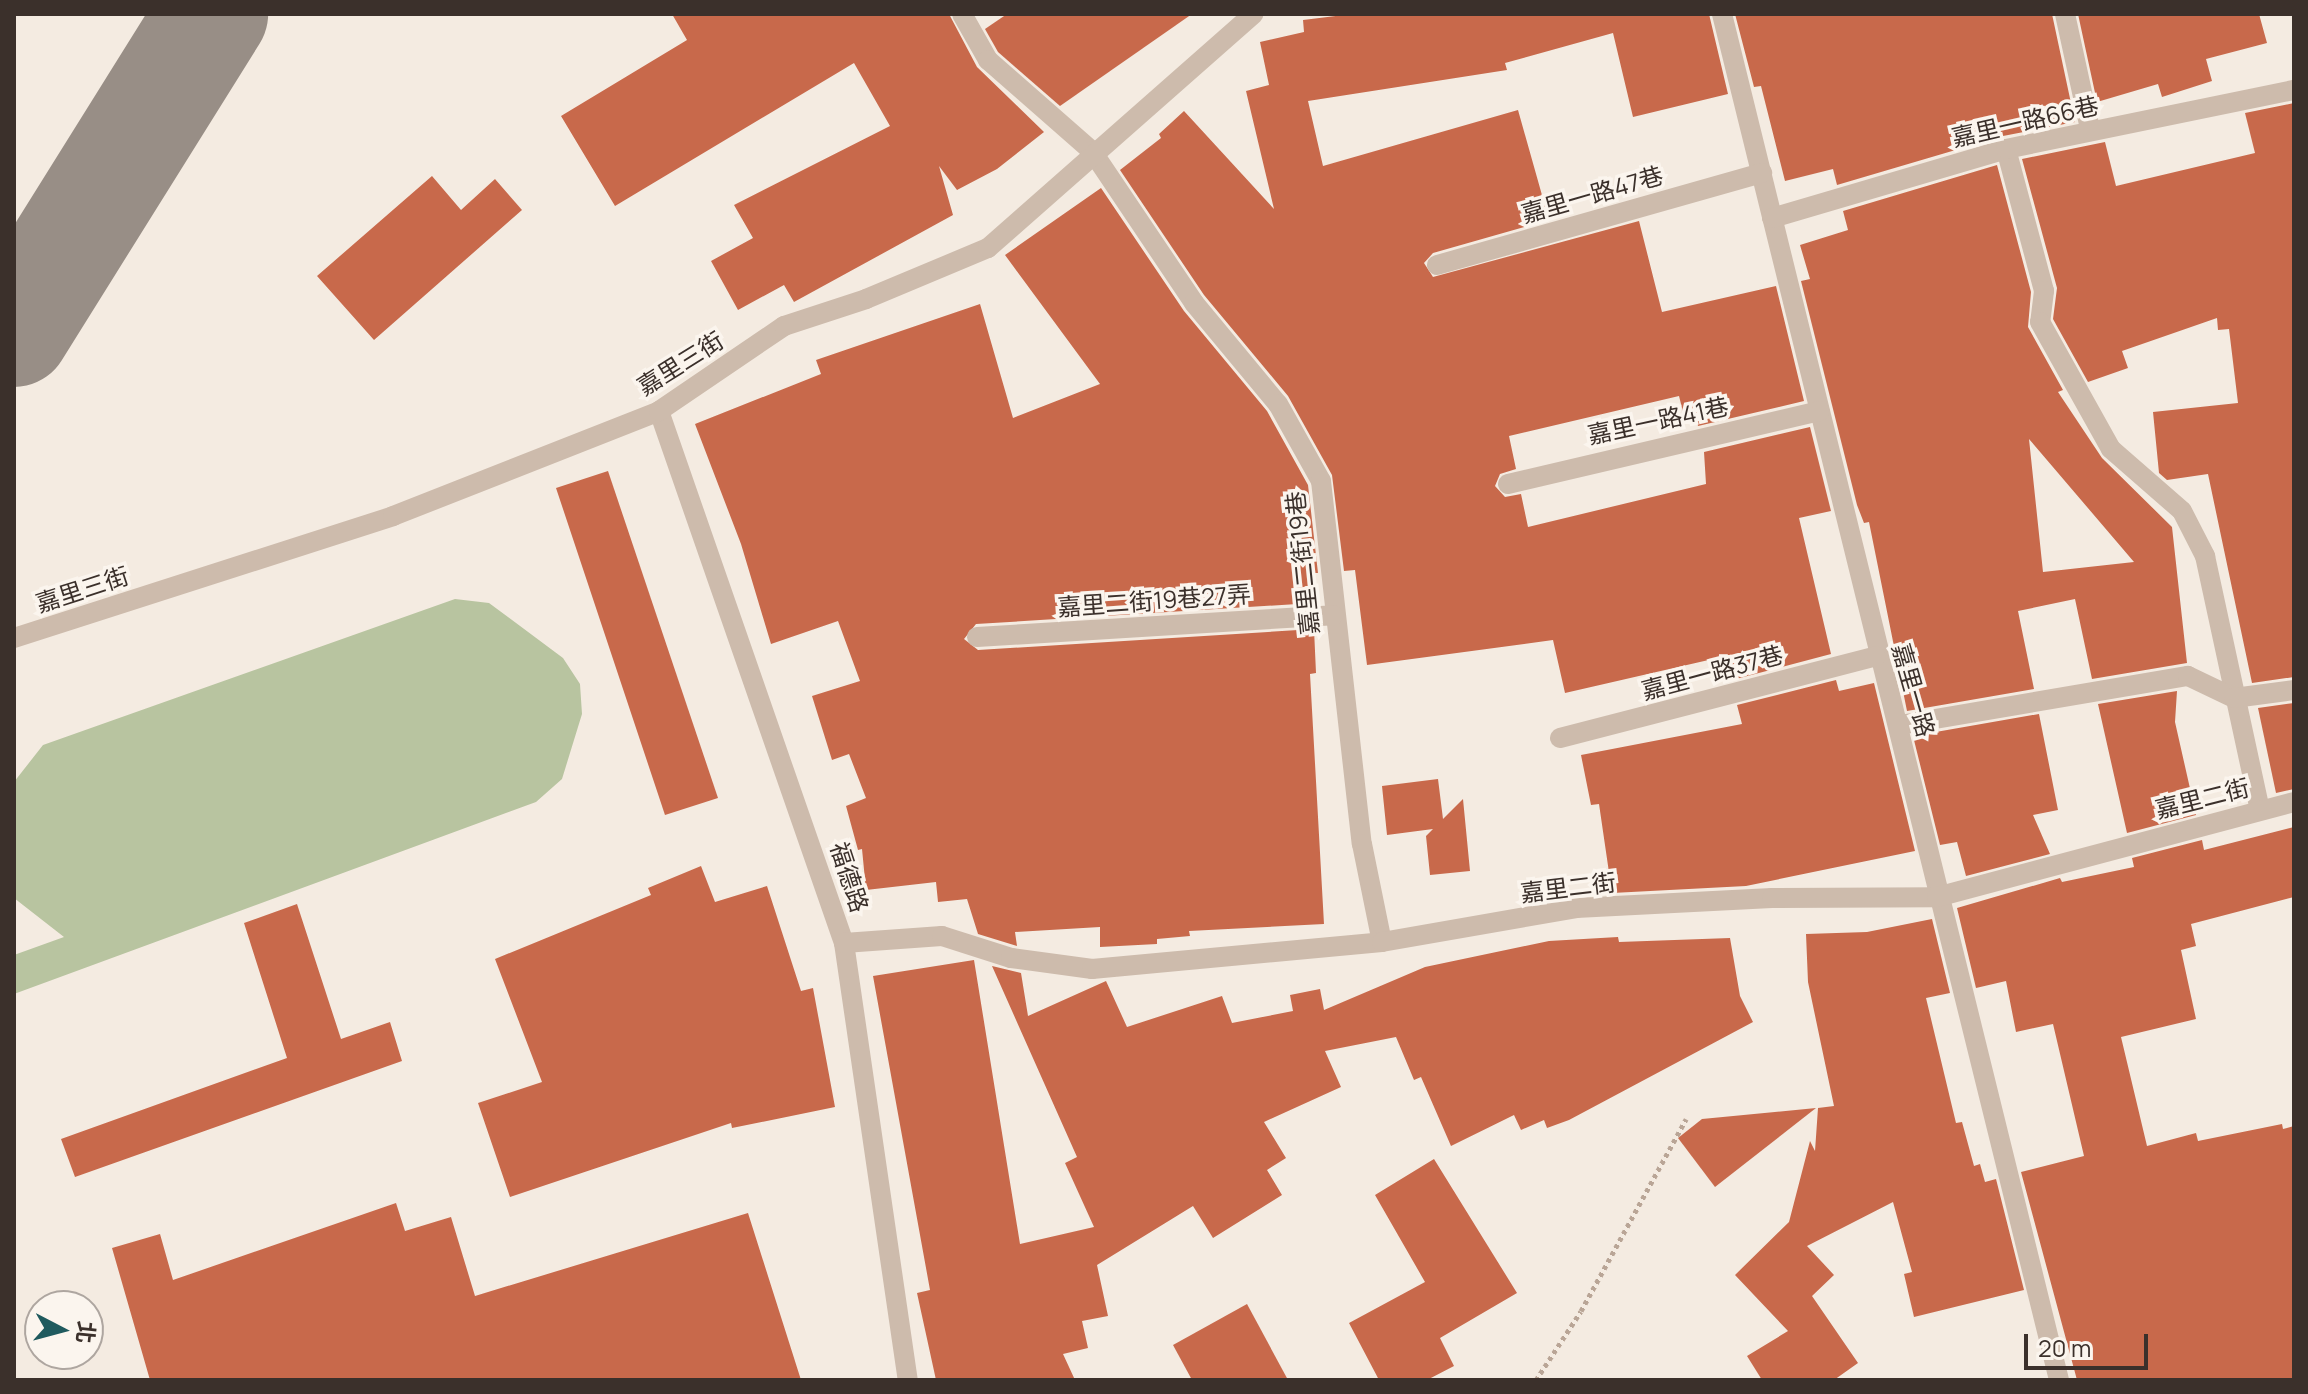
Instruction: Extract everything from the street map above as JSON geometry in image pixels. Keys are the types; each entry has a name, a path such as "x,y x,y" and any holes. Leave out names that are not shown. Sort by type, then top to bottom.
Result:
{"street":[{"name":"嘉里二街19巷","path":"962,14 988,60 1092,151 1194,303 1278,404 1321,481 1333,615 1362,844 1382,942"},
{"name":"嘉里三街","path":"14,638 393,516 659,411 784,326 866,299 988,248 1092,151 1253,14"},
{"name":"嘉里一路","path":"1722,14 1820,411 1876,656 1900,725 1937,897 2059,1380"},
{"path":"2065,14 2090,129"},
{"name":"嘉里一路66巷","path":"1772,218 2006,149 2090,129 2294,90"},
{"path":"2006,149 2044,291 2040,322 2111,449 2182,511 2205,556 2260,810"},
{"name":"嘉里一路47巷","path":"1437,265 1762,173"},
{"name":"福德路","path":"659,411 844,943 908,1380"},
{"name":"嘉里一路41巷","path":"1508,484 1820,411"},
{"name":"嘉里二街19巷27弄","path":"977,637 1333,615"},
{"name":"嘉里一路37巷","path":"1560,738 1876,656"},
{"path":"1900,725 2188,676 2234,700 2294,690"},
{"name":"嘉里二街","path":"844,943 942,936 1011,958 1092,969 1382,942 1576,908 1772,898 1937,897 2294,802"}],"path":[{"path":"1536,1380 1581,1311 1686,1119"}],"green space":[{"path":"455,599 489,603 563,658 580,684 582,714 562,779 536,802 14,994 14,955 64,937 14,898 14,782 43,745"}],"building":[{"path":"672,14 949,14 977,67 1044,132 997,169 957,190 939,166 953,215 794,302 784,285 738,310 711,261 753,238 734,205 890,126 854,63 615,206 561,116 687,40"},
{"path":"1007,14 1192,14 1060,106 998,52 985,29"},
{"path":"1352,14 1709,14 1728,94 1633,117 1613,33 1505,63 1507,70 1308,101 1323,166 1518,110 1549,220 1433,253 1424,263 1433,277 1639,221 1662,312 1776,286 1804,401 1698,426 1696,417 1685,420 1679,396 1509,436 1516,469 1500,474 1495,486 1505,497 1521,494 1528,527 1706,484 1704,452 1810,427 1831,511 1799,518 1831,654 1732,680 1726,656 1565,693 1553,640 1367,665 1355,570 1344,571 1332,475 1288,396 1204,295 1120,170 1161,138 1159,134 1184,111 1274,209 1246,91 1269,85 1260,42 1304,32 1303,20"},
{"path":"1735,14 2052,14 2075,122 2003,136 1837,185 1833,169 1785,181 1761,86 1754,87"},
{"path":"2078,14 2259,14 2267,43 2206,59 2212,81 2162,97 2158,84 2097,102"},
{"path":"2294,103 2294,677 2252,683 2208,474 2167,480 2159,473 2153,412 2238,403 2229,329 2218,330 2217,318 2122,351 2128,368 2088,382 2053,319 2057,288 2022,159 2105,142 2116,186 2255,153 2245,113"},
{"path":"1997,165 2031,292 2028,327 2063,390 2058,392 2102,458 2172,527 2187,663 2092,679 2075,599 2018,611 2034,689 1907,711 1869,522 1864,523 1857,505 1801,281 1810,279 1800,245 1848,230 1843,211","holes":["2029,439 2134,562 2043,572"]},
{"path":"432,176 461,210 495,179 522,210 374,340 317,276"},
{"path":"1101,188 1184,311 1267,411 1308,485 1318,573 1312,573 1313,603 976,624 964,639 978,650 1314,629 1316,673 1310,674 1324,924 1189,931 1190,936 1157,939 1157,944 1100,947 1100,927 1015,932 1017,946 978,934 967,899 938,902 936,882 866,890 862,849 858,850 846,806 866,798 849,754 832,760 812,696 860,681 838,621 771,644 741,544 695,424 821,374 816,360 980,304 1013,418 1100,384 1005,255"},
{"path":"608,471 718,798 665,815 556,488"},
{"path":"1836,680 1839,691 1874,683 1915,851 1746,886 1612,893 1599,804 1591,805 1581,755 1742,724 1737,705"},
{"path":"2177,691 2175,722 2196,815 2127,833 2098,704"},
{"path":"2294,703 2294,789 2276,793 2258,708"},
{"path":"2039,714 2058,810 2033,815 2050,854 1966,876 1957,842 1940,845 1913,736"},
{"path":"1438,779 1443,819 1463,799 1470,871 1430,875 1426,836 1433,829 1387,835 1382,786"},
{"path":"2294,827 2294,897 2191,924 2196,946 2181,950 2196,1019 2121,1037 2147,1146 2196,1133 2198,1141 2282,1124 2283,1129 2294,1126 2294,1380 2077,1380 2021,1172 2084,1156 2053,1024 2016,1032 2006,981 1976,988 1957,908 2060,878 2062,882 2134,867 2132,858 2202,840 2204,850"},
{"path":"701,866 715,902 767,886 801,991 813,988 835,1107 732,1128 731,1123 510,1197 478,1103 542,1082 495,959 651,895 648,888"},
{"path":"297,904 341,1039 390,1022 402,1061 75,1177 61,1139 287,1058 244,923"},
{"path":"1932,919 1950,993 1926,998 1956,1123 1962,1122 1974,1166 1980,1164 1985,1182 1996,1179 2024,1290 1914,1317 1904,1274 1912,1272 1893,1202 1807,1246 1834,1275 1812,1296 1858,1363 1834,1380 1762,1380 1747,1356 1788,1331 1735,1275 1789,1222 1810,1141 1815,1151 1818,1108 1834,1106 1808,982 1806,934 1867,932"},
{"path":"1618,937 1619,942 1730,938 1740,996 1753,1022 1569,1120 1547,1128 1544,1120 1521,1130 1514,1115 1451,1146 1421,1077 1414,1080 1396,1037 1325,1051 1341,1087 1264,1122 1286,1158 1267,1170 1282,1195 1213,1238 1193,1206 1097,1265 1108,1316 1082,1321 1088,1348 1063,1354 1075,1380 936,1380 917,1293 930,1290 873,976 974,960 1020,1244 1094,1227 1065,1163 1077,1157 992,966 1021,973 1028,1016 1106,981 1127,1027 1222,996 1232,1023 1293,1011 1290,995 1320,989 1324,1010 1425,967 1549,941"},
{"path":"1816,1108 1715,1187 1678,1138 1702,1119"},
{"path":"1434,1159 1517,1293 1440,1338 1454,1366 1427,1380 1379,1380 1349,1323 1425,1282 1375,1195"},
{"path":"396,1203 405,1231 451,1217 475,1296 748,1213 801,1380 150,1380 112,1248 160,1234 173,1280"},
{"path":"1247,1304 1288,1380 1192,1380 1173,1345"}],"taxiway":[{"path":"14,331 212,14"}]}
